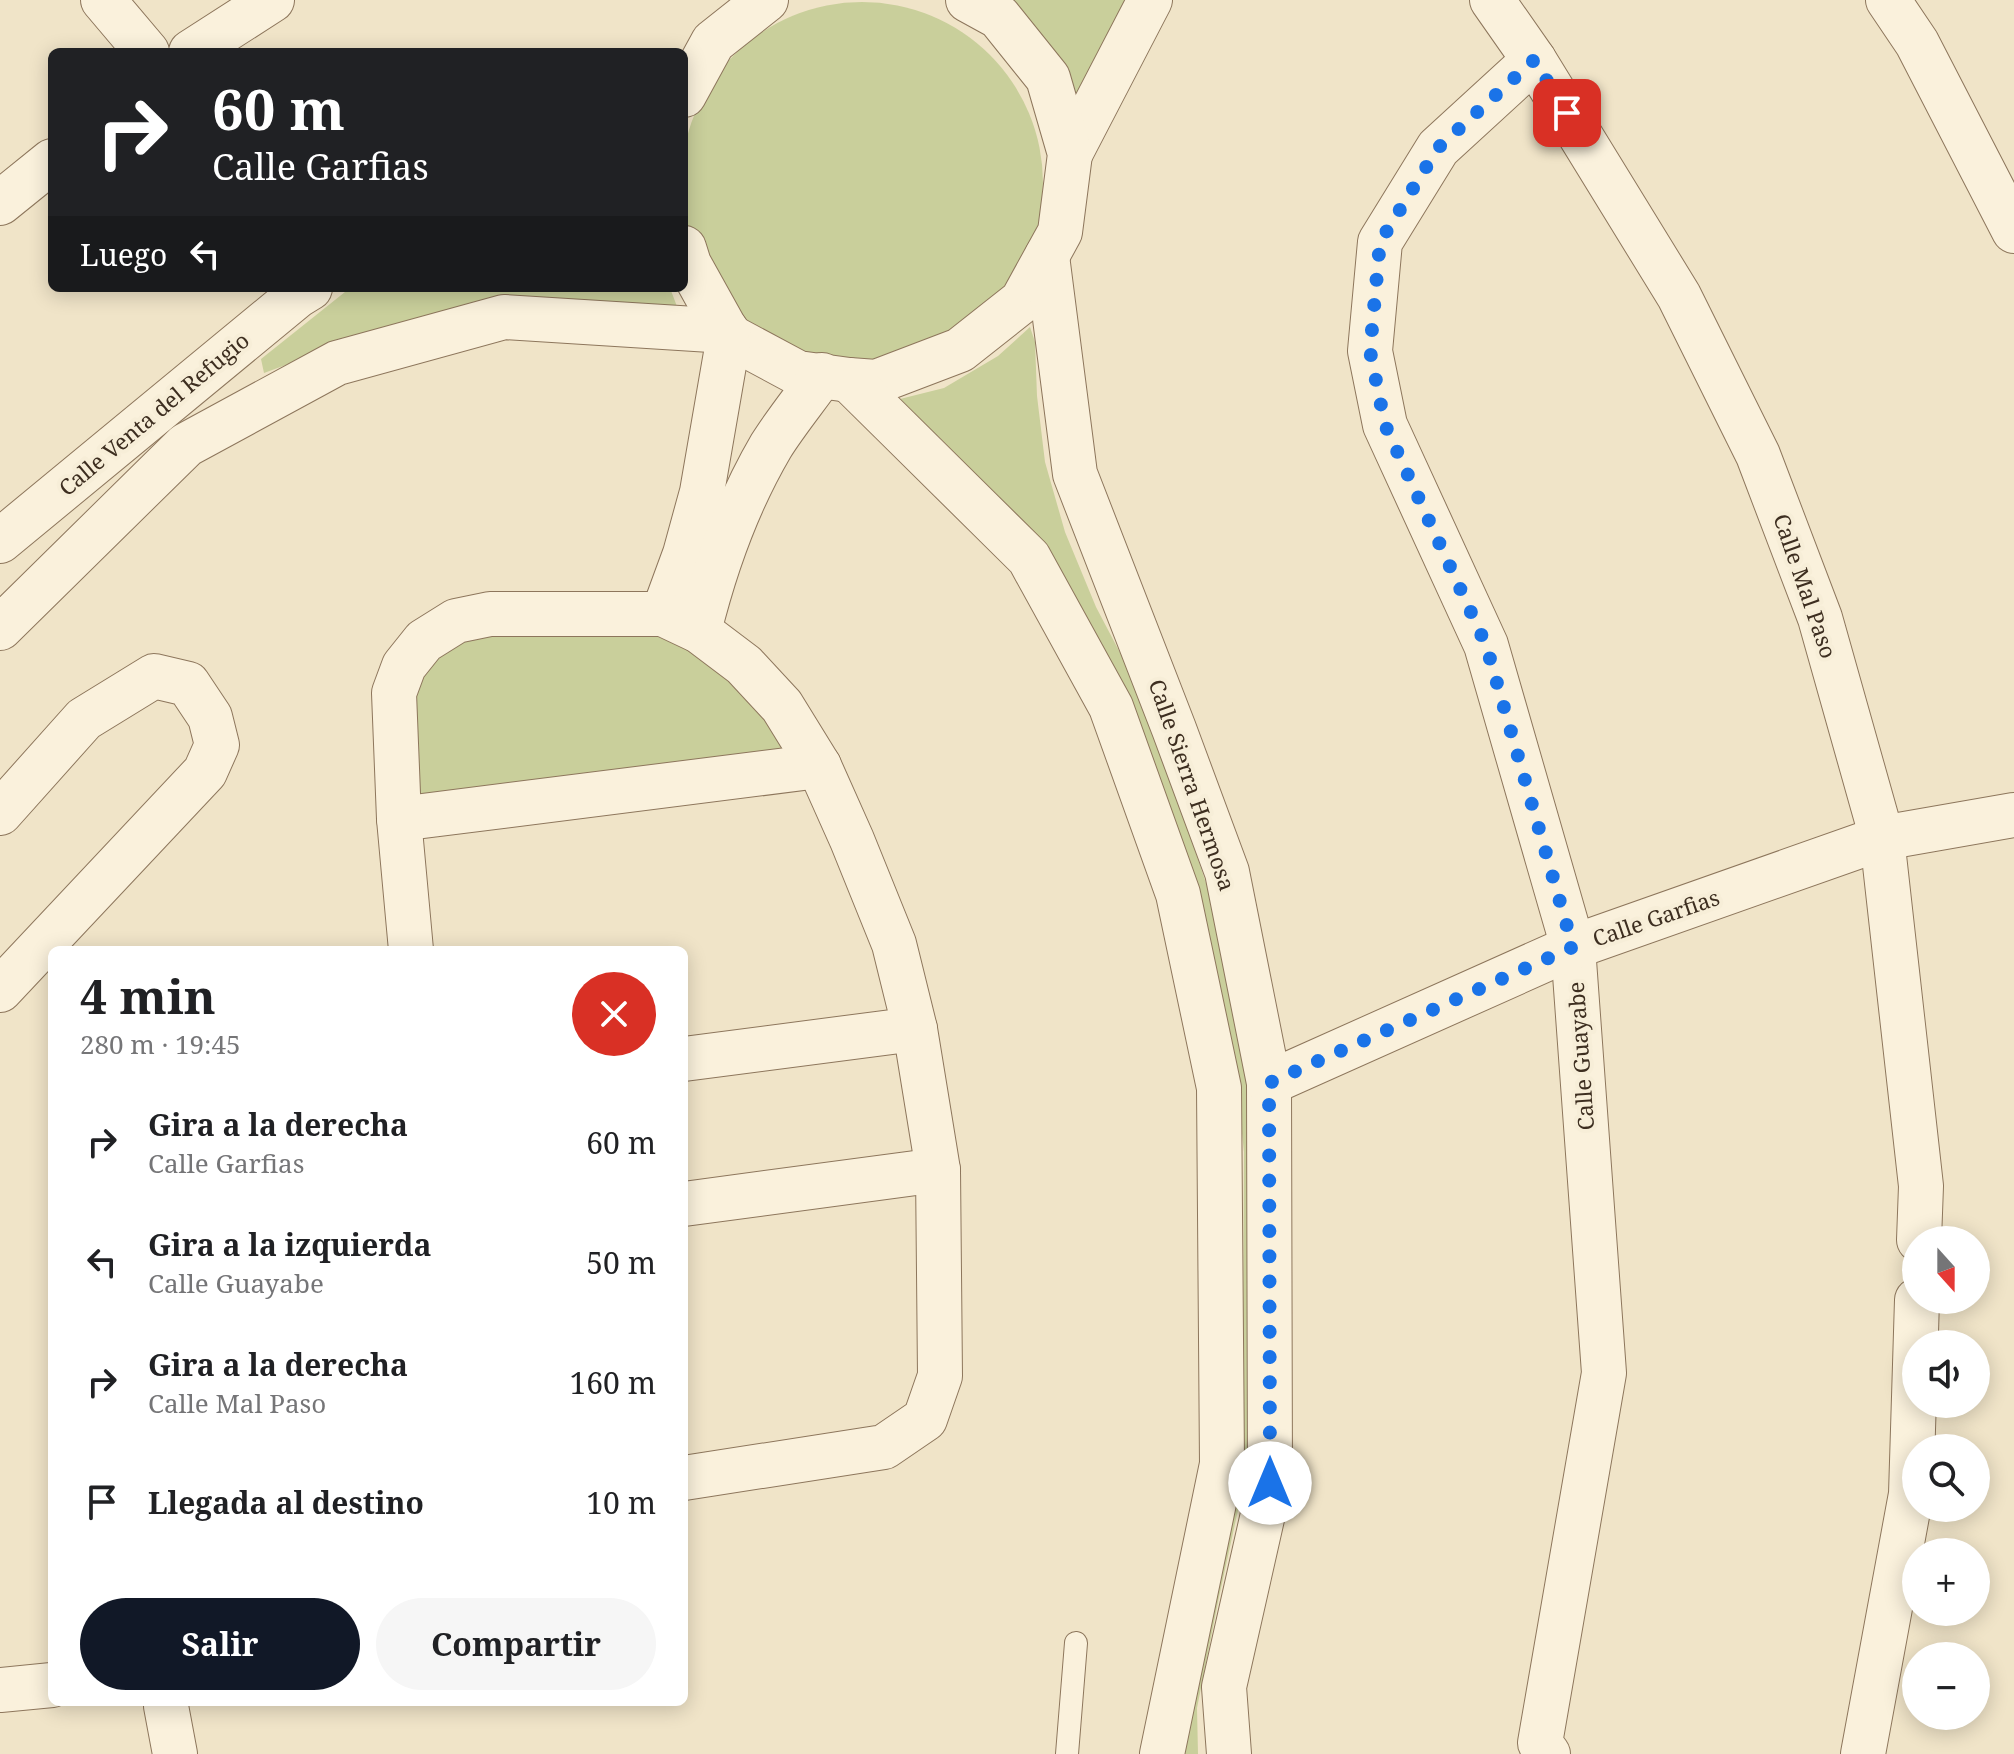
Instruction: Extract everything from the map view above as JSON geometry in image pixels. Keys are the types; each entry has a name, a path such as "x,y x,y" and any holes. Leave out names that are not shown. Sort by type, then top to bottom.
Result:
{"street":[{"path":"103,0 144,48"},
{"path":"197,48 272,0"},
{"path":"968,0 999,17 1048,78 1070,154"},
{"path":"688,261 728,334 798,373 876,382 960,350 1022,301 1047,256 1060,232 1070,154 1150,0"},
{"name":"Calle Mal Paso","path":"1492,0 1534,60 1679,296 1758,455 1820,618 1882,838 1921,1186 1920,1226"},
{"path":"1888,0 1917,43 2014,231"},
{"path":"688,50 760,4"},
{"path":"688,88 713,42 760,4"},
{"name":"Calle Guayabe","path":"1534,60 1438,148 1380,242 1370,351 1385,425 1486,645 1573,947 1604,1373 1540,1743 1548,1754"},
{"path":"0,203 48,164"},
{"name":"Calle Sierra Hermosa","path":"1047,256 1075,474 1227,872 1269,1083 1270,1483 1224,1687 1229,1754"},
{"name":"Calle Venta del Refugio","path":"0,541 298,292"},
{"name":"Calle Venta del Refugio","path":"0,628 186,445 337,363 504,317 728,334"},
{"path":"681,623 685,554 702,492 728,334"},
{"path":"681,623 711,583 748,489 772,444 835,378"},
{"path":"835,378 1029,558 1111,707 1178,894 1219,1088 1222,1464 1162,1754"},
{"path":"411,946 399,819 394,693 404,666 424,641 456,621 490,614 681,623 744,665 782,706 819,766 894,944 915,1029 938,1170 940,1376 925,1419 884,1447 688,1477"},
{"path":"0,813 84,719 154,676 188,684 210,717 217,745 205,772 0,990"},
{"path":"399,819 819,766"},
{"name":"Calle Garfias","path":"1269,1083 1573,947 1882,838 2014,815"},
{"path":"688,1058 915,1029"},
{"path":"688,1203 938,1170"},
{"path":"1863,1754 1911,1494 1917,1314"},
{"path":"0,1690 48,1685"},
{"path":"166,1706 175,1754"}],"lane":[{"path":"1067,1754 1076,1643"}],"green space":[{"path":"993,0 1125,0 1072,100"},
{"path":"862,2 914,10 947,24 977,43 1002,68 1021,98 1035,131 1042,165 1042,201 1035,235 1021,268 1002,298 977,323 947,342 897,360 862,364 827,360 793,350 762,333 722,298 703,268 688,231 688,135 695,114 712,83 747,43 793,16 827,6"},
{"path":"345,292 672,292 681,317 321,352 264,373 261,359"},
{"path":"1030,327 1035,342 1037,396 1045,462 1065,532 1096,607 1127,666 1161,749 1208,889 1249,1079 1258,1341 1247,1469 1197,1708 1198,1754 1177,1754 1231,1478 1243,1349 1244,1152 1234,1059 1063,577 1007,505 939,437 901,409 896,400 944,388 998,356"},
{"path":"663,614 819,766 399,819 424,641"}],"route":[{"path":"1270,1483 1269,1083 1573,947 1486,645 1385,425 1370,351 1380,242 1438,148 1534,60 1567,113"}]}
